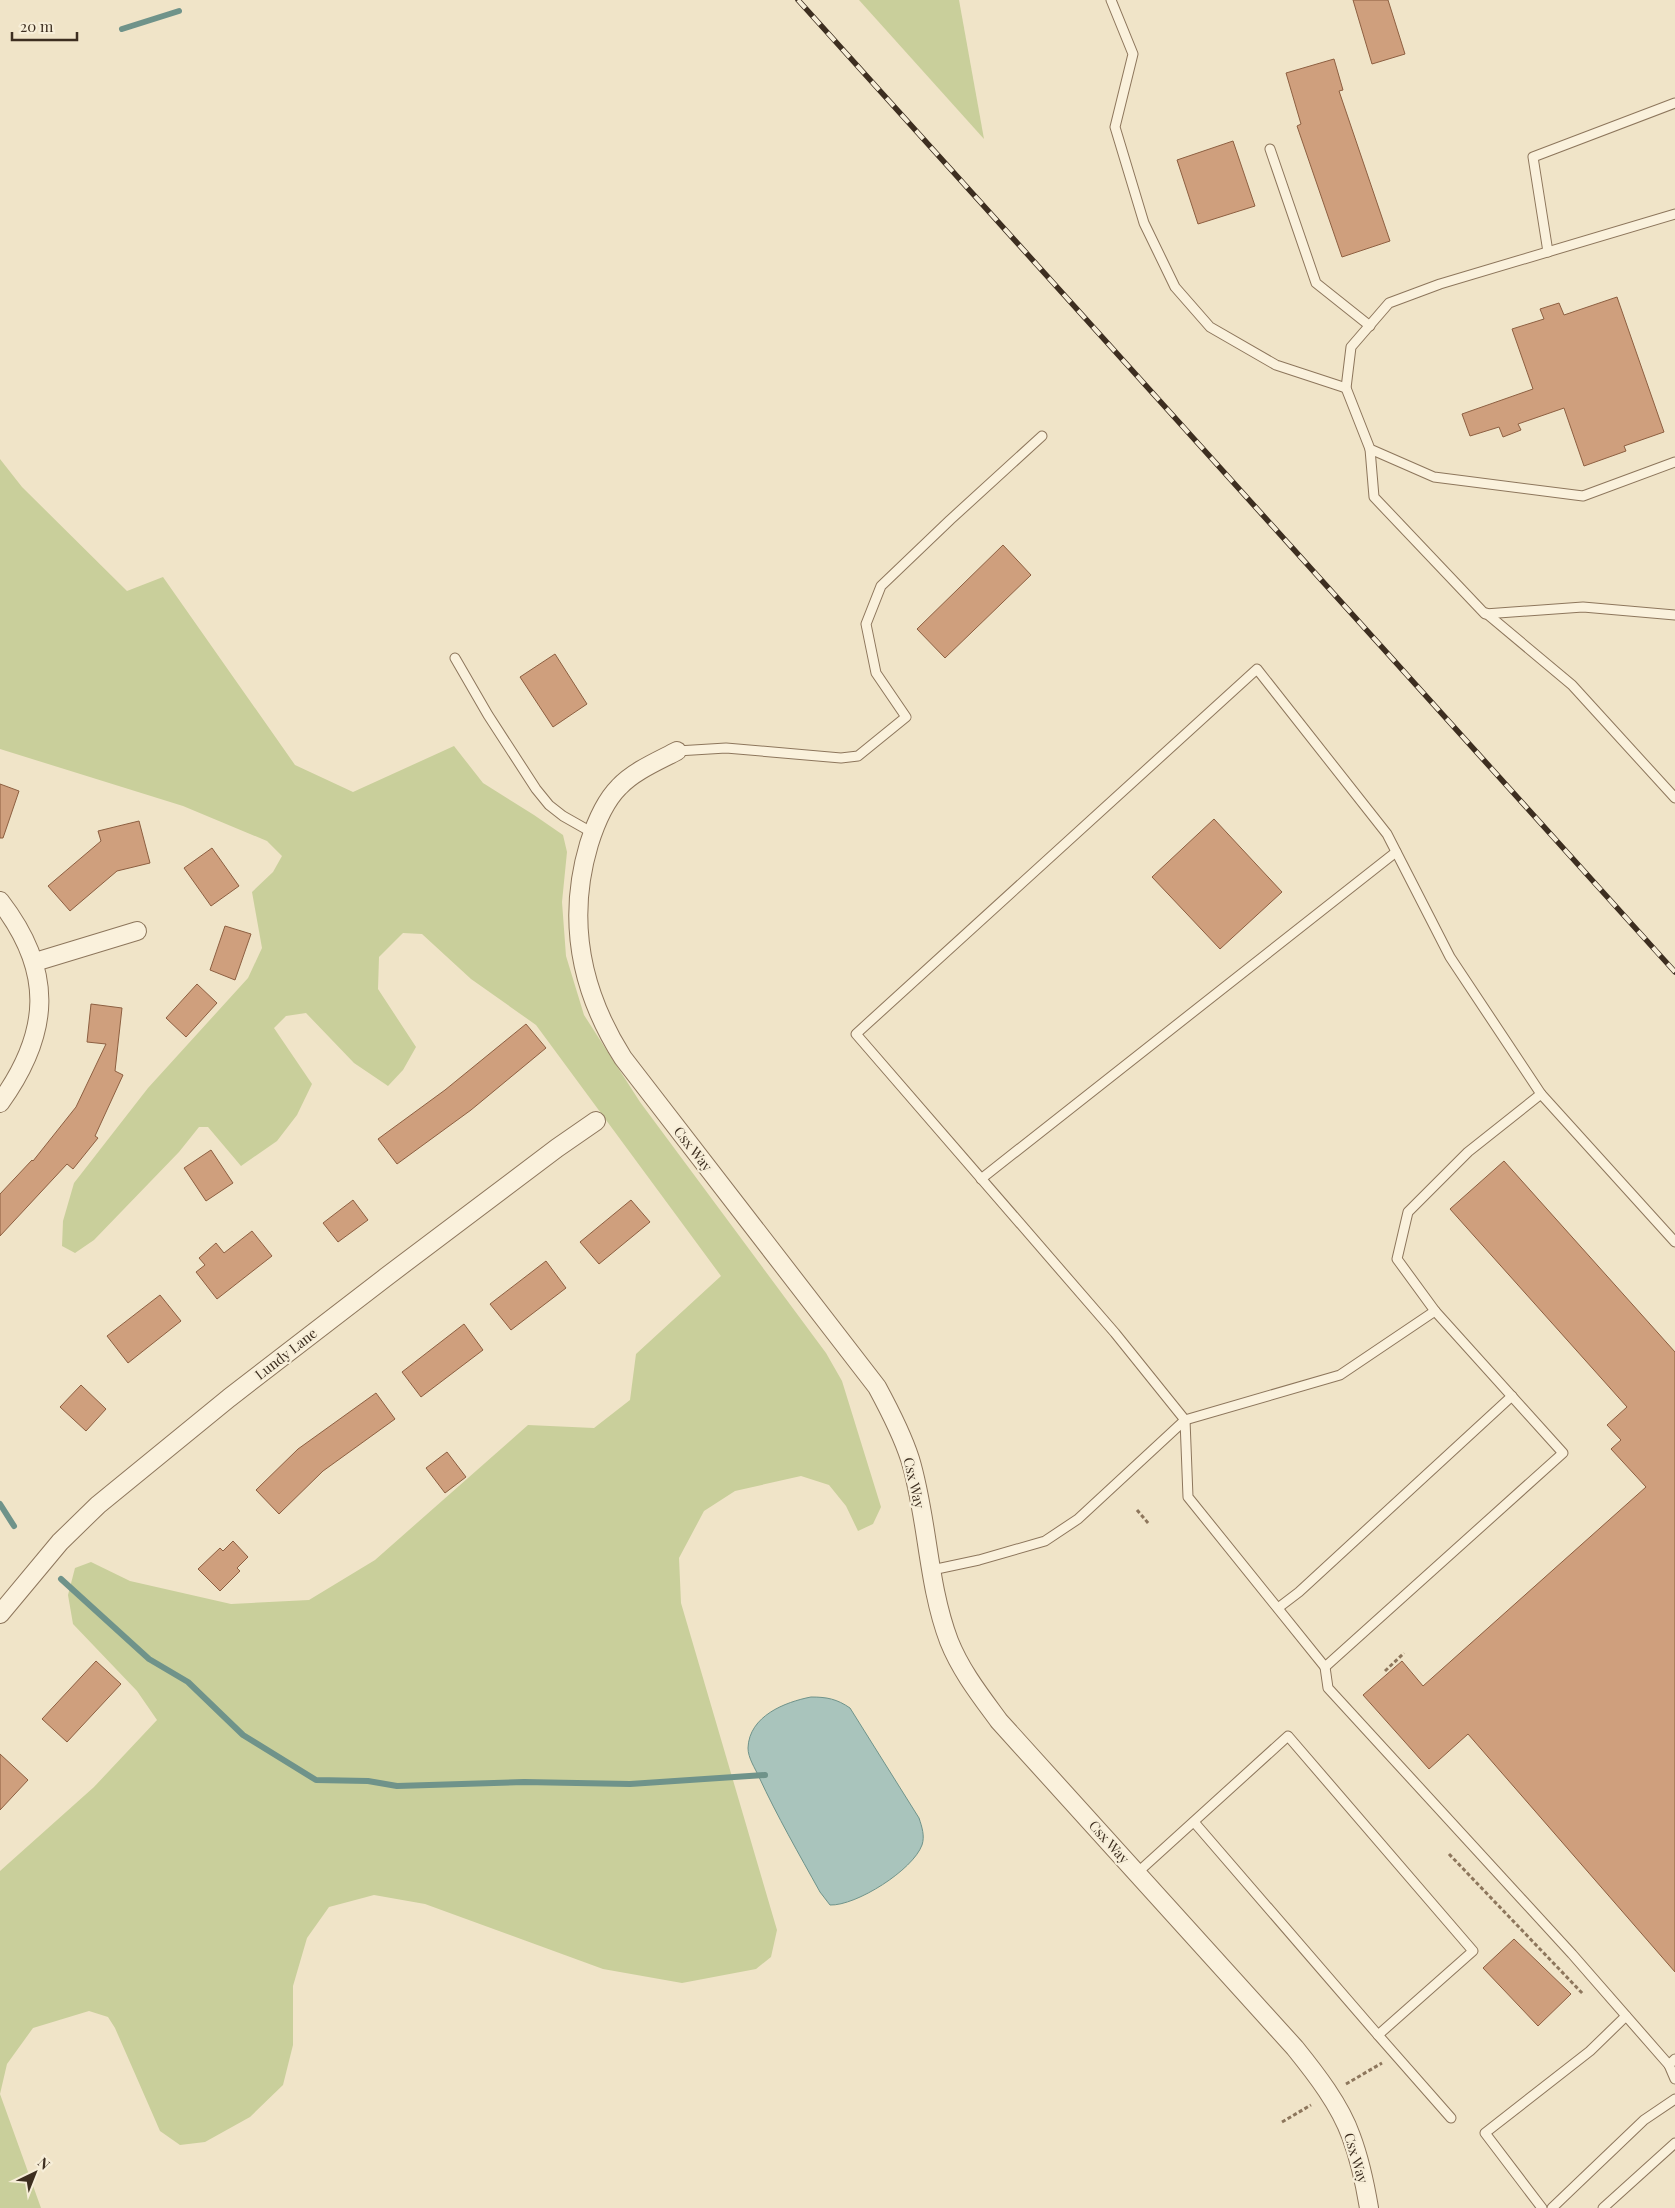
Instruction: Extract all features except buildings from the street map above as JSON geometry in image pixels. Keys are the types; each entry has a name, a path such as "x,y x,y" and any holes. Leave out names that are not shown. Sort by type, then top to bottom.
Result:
{"street":[{"name":"Csx Way","path":"677,751 649,765 619,787 597,821 593,833 585,858 577,913 580,950 595,1006 623,1058 877,1387 896,1422 910,1460 940,1610 949,1641 966,1676 999,1721 1311,2068 1351,2135 1365,2180 1369,2208"},
{"path":"0,901 16,921 35,962 40,1004 35,1037 22,1071 0,1103"},
{"path":"35,962 137,931"},
{"name":"Lundy Lane","path":"0,1614 60,1542 98,1505 229,1398 370,1289 557,1148 596,1121"}],"lane":[{"path":"1111,0 1133,54 1115,127 1144,223 1175,287 1210,327 1276,365 1346,388"},
{"path":"1548,252 1533,157 1675,103"},
{"path":"1270,149 1316,283 1370,326"},
{"path":"1675,214 1440,284 1389,303 1351,347 1346,388 1370,449 1374,497 1486,613 1572,685 1675,798"},
{"path":"677,751 726,748 841,758 858,756 906,717 876,673 866,624 881,586 1042,436"},
{"path":"1370,449 1434,477 1582,496 1675,462"},
{"path":"1486,613 1583,606 1675,615"},
{"path":"455,658 488,715 536,789 549,805 563,816 593,833"},
{"path":"1675,1242 1541,1094 1450,957 1387,834 1257,669 856,1034 1114,1332 1185,1420 1188,1497 1324,1667 1328,1688 1572,1954 1626,2016 1672,2062 1675,2079"},
{"path":"980,1179 1396,852"},
{"path":"1324,1667 1563,1454 1435,1310 1397,1259 1408,1212 1468,1152 1541,1094"},
{"path":"932,1570 979,1560 1045,1541 1078,1518 1185,1420 1340,1375 1435,1310"},
{"path":"1278,1608 1299,1592 1512,1396"},
{"path":"1137,1873 1288,1736 1473,1951 1378,2035"},
{"path":"1194,1822 1451,2118"},
{"path":"1542,2208 1485,2133 1590,2051 1626,2016"},
{"path":"1552,2208 1644,2120 1675,2099"},
{"path":"1603,2208 1675,2143"}],"path":[{"path":"1137,1510 1149,1524"},
{"path":"1385,1670 1404,1653"},
{"path":"1449,1854 1583,1994"},
{"path":"1346,2084 1377,2066"},
{"path":"1282,2122 1311,2105"}],"green space":[{"path":"859,0 959,0 984,139"},
{"path":"0,459 22,487 127,591 163,577 295,765 353,792 454,746 483,783 563,835 567,852 562,902 566,956 584,1015 640,1102 826,1353 842,1381 881,1507 873,1524 858,1531 846,1506 829,1485 801,1476 735,1491 704,1511 679,1558 681,1603 777,1930 771,1957 756,1969 682,1983 603,1969 425,1904 374,1895 329,1907 307,1938 293,1986 293,2045 283,2085 250,2117 205,2142 180,2145 160,2131 115,2028 108,2017 89,2011 33,2028 7,2064 0,2094 0,1871 94,1787 157,1720 137,1691 73,1624 68,1595 75,1568 91,1562 130,1581 231,1604 309,1600 375,1560 528,1425 594,1428 630,1400 636,1354 721,1276 536,1025 471,979 422,934 403,933 379,957 378,989 416,1047 403,1070 388,1086 354,1063 306,1013 286,1016 274,1028 312,1084 297,1115 277,1141 241,1166 208,1127 199,1127 179,1152 94,1240 75,1253 62,1246 63,1221 74,1183 148,1088 248,978 262,948 252,892 273,872 282,856 267,841 183,806 0,749"},
{"path":"0,2094 41,2208 0,2208"}],"water":[{"path":"811,1697 832,1699 850,1708 919,1818 923,1831 922,1845 917,1855 896,1875 868,1893 841,1904 830,1905 820,1892 773,1806 748,1752 750,1737 755,1727 770,1712 790,1703"}],"waterway":[{"path":"122,29 179,11"},
{"path":"0,1504 14,1526"},
{"path":"61,1579 149,1659 188,1682 243,1735 316,1780 368,1781 397,1786 524,1782 630,1784 765,1775"}],"railway":[{"path":"798,0 1675,972"}]}
